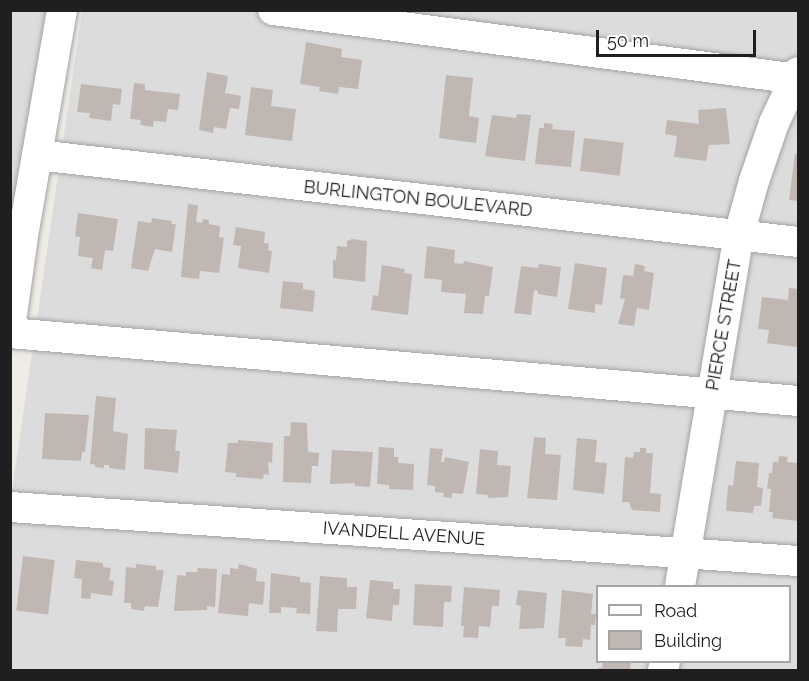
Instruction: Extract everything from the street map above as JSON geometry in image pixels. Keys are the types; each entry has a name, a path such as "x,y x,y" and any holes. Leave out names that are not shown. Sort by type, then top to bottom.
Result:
{"street":[{"path":"62,10 11,327 798,401"},
{"path":"273,10 797,77"},
{"name":"PIERCE STREET","path":"680,585 739,235 760,161 797,77"},
{"name":"BURLINGTON BOULEVARD","path":"37,155 798,242"},
{"name":"IVANDELL AVENUE","path":"10,507 798,561"}],"shaded area":[{"path":"11,11 54,11 11,276"},
{"path":"82,11 798,11 798,670 11,670 11,497"}],"building":[{"path":"306,42 342,49 341,57 362,60 358,89 339,87 338,94 319,91 320,87 300,84"},
{"path":"207,72 228,76 225,93 241,96 239,109 230,108 226,129 214,127 213,133 199,130"},
{"path":"446,75 473,78 469,116 479,118 476,143 439,138"},
{"path":"134,83 145,84 145,90 180,94 178,110 168,109 166,122 154,121 153,127 140,125 141,120 130,119"},
{"path":"81,84 122,89 120,105 113,104 111,121 89,118 90,113 77,112"},
{"path":"251,87 273,90 271,106 296,109 292,141 245,135"},
{"path":"726,108 730,144 709,145 706,161 674,157 677,136 665,134 667,120 699,124 698,110"},
{"path":"517,114 531,115 525,161 485,156 492,115 516,118"},
{"path":"544,123 553,124 552,129 575,131 571,167 535,164 539,128 544,128"},
{"path":"584,138 624,143 620,176 580,171"},
{"path":"795,154 798,154 798,201 789,200"},
{"path":"188,204 198,205 196,222 202,223 203,219 209,220 209,224 220,226 219,237 224,238 219,273 200,271 199,279 181,277"},
{"path":"78,213 118,219 113,251 105,250 102,270 91,268 93,258 78,256 80,237 75,236"},
{"path":"152,218 172,221 171,224 176,224 172,252 155,249 148,271 131,268 138,221 151,223"},
{"path":"236,227 265,232 264,243 269,244 268,250 272,251 269,273 238,268 241,246 233,245"},
{"path":"352,239 367,241 365,282 333,278 333,260 336,260 337,246 347,247 347,241"},
{"path":"427,246 455,250 454,263 463,264 464,261 493,267 489,296 485,296 483,314 464,313 466,294 441,292 442,280 424,278"},
{"path":"575,263 607,268 602,305 595,304 595,313 568,309"},
{"path":"539,264 561,267 557,297 538,294 538,291 534,290 531,315 514,313 521,266 538,268"},
{"path":"635,264 645,266 644,271 654,273 649,310 637,308 634,326 618,324 625,299 620,298 623,275 633,276"},
{"path":"382,265 405,269 404,273 412,274 408,315 371,310 373,295 378,296"},
{"path":"283,281 303,283 303,289 315,291 313,312 280,308"},
{"path":"789,288 798,289 797,347 767,343 769,330 758,329 762,297 788,300"},
{"path":"96,396 116,398 113,431 128,434 125,470 109,468 109,465 104,465 104,468 90,464"},
{"path":"45,413 89,415 85,452 82,452 81,461 42,459"},
{"path":"291,422 307,423 308,452 319,453 318,466 312,466 311,483 283,482 284,436 290,436"},
{"path":"145,428 177,430 175,451 180,451 178,473 144,469"},
{"path":"534,437 546,438 545,454 561,455 557,500 527,498"},
{"path":"577,438 597,440 595,462 607,463 604,494 573,490"},
{"path":"238,440 273,443 272,463 268,462 269,475 264,474 263,479 236,477 236,473 225,472 228,443 238,443"},
{"path":"379,447 394,448 394,457 398,457 398,463 414,464 413,490 389,489 389,485 377,484"},
{"path":"430,448 443,449 441,462 444,462 445,457 469,462 463,494 452,493 452,498 443,497 444,493 435,492 435,486 427,485"},
{"path":"640,448 646,448 646,453 653,453 650,493 661,494 660,512 632,510 629,502 622,502 625,457 633,458 634,452 640,452"},
{"path":"480,449 498,451 497,465 511,466 508,497 488,498 488,495 476,494"},
{"path":"332,450 373,452 370,487 355,486 355,483 330,484"},
{"path":"779,456 788,457 787,462 798,463 798,521 772,518 773,512 769,512 771,489 767,489 769,473 772,473 773,462 778,462"},
{"path":"736,461 759,463 757,487 763,488 761,506 754,506 753,513 726,511 728,485 733,486"},
{"path":"23,556 55,560 48,614 16,611"},
{"path":"76,560 103,563 103,567 111,568 109,580 114,581 112,596 91,593 90,599 81,598 82,579 74,578"},
{"path":"136,564 156,566 156,570 164,570 158,607 145,606 144,611 131,609 131,603 124,603 126,567 136,568"},
{"path":"239,564 257,569 256,581 265,582 263,605 249,603 248,616 218,613 222,574 230,575 230,568 238,569"},
{"path":"198,568 217,569 215,607 207,606 207,610 174,611 177,575 186,576 186,572 197,572"},
{"path":"271,573 300,577 300,582 311,583 310,614 296,613 297,608 281,607 281,613 269,613"},
{"path":"320,576 347,578 347,587 357,587 356,609 338,609 337,632 316,631"},
{"path":"370,580 393,582 393,589 400,589 399,605 393,605 392,621 366,618"},
{"path":"415,584 452,586 451,602 444,602 443,627 413,625"},
{"path":"464,587 500,590 499,606 492,606 490,627 479,626 478,638 463,637 464,626 461,626"},
{"path":"518,590 547,593 544,628 519,629 521,606 516,605"},
{"path":"562,590 593,594 591,614 596,614 595,625 591,625 590,640 583,639 582,647 565,646 566,638 558,638"},
{"path":"603,663 631,663 630,670 598,670 602,668"}]}
